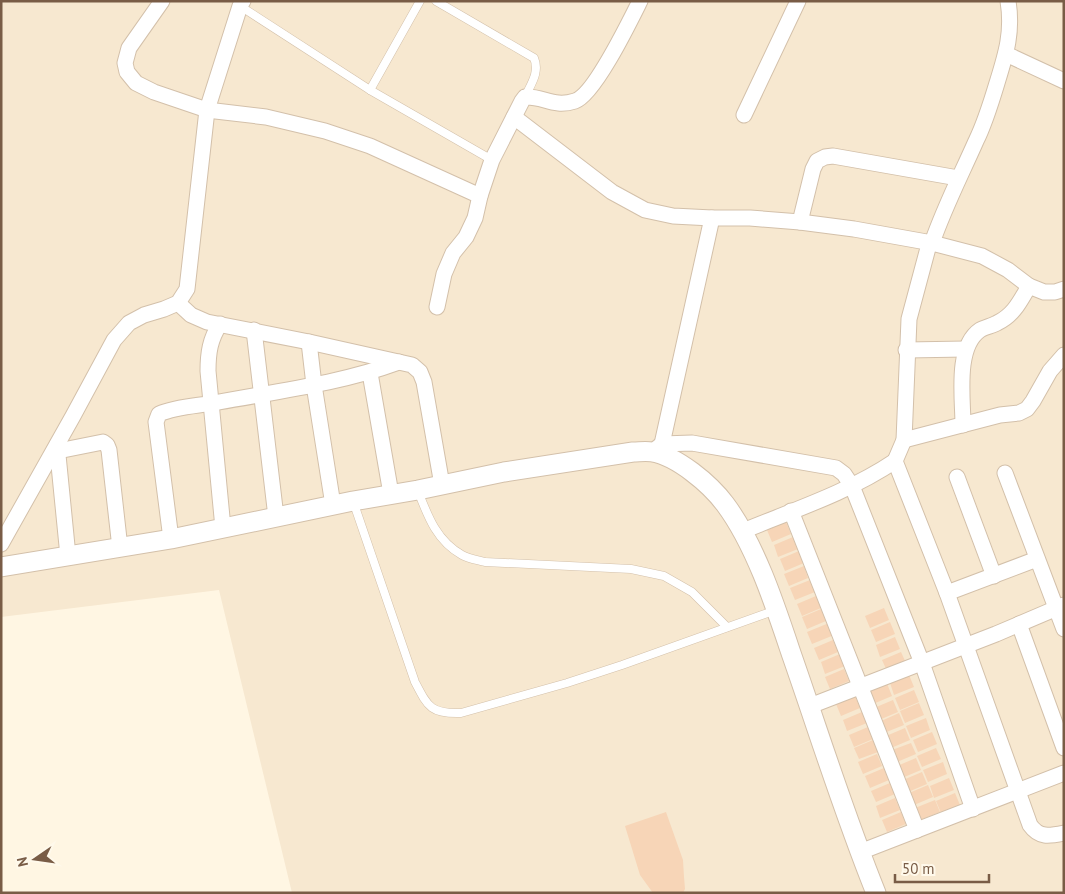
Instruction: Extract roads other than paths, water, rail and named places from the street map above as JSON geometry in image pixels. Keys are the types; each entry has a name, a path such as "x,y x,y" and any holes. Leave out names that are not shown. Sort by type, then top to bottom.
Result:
{"street":[{"path":"162,1 129,48 125,63 127,72 136,83 154,92 207,110 266,117 325,130 370,146 480,196"},
{"path":"437,307 444,274 453,253 466,237 476,218 480,196 492,160 525,97 533,97 555,104 576,101 592,87 640,1"},
{"path":"744,115 798,1"},
{"path":"743,531 852,486 875,475 895,461 904,440 906,350 909,319 925,257 958,178 977,140 1006,54 1010,19 1008,1"},
{"path":"1,544 58,448 114,340 129,323 144,315 178,303 186,288 207,110 242,4"},
{"path":"1006,54 1064,81"},
{"path":"514,117 612,192 645,210 673,216 750,218 800,222 932,242 982,256 1008,270 1029,286 1044,292 1055,292 1064,288"},
{"path":"800,222 813,169 817,161 825,157 833,156 958,178"},
{"path":"657,448 712,218"},
{"path":"963,425 962,370 969,341 980,330 1009,316 1029,286"},
{"path":"178,303 191,315 208,322 254,330 412,365 420,372 424,382 442,485"},
{"path":"220,324 213,334 208,352 208,371 223,528"},
{"path":"254,330 276,517"},
{"path":"309,342 333,505"},
{"path":"906,350 966,349"},
{"path":"904,440 1000,415 1019,413 1027,409 1050,371 1064,355"},
{"path":"171,539 156,422 159,414 168,410 314,385 370,373 399,362"},
{"path":"370,373 391,494"},
{"path":"58,448 103,442 106,445 109,450 120,548"},
{"path":"1,567 171,539 353,500 418,490 504,472 692,443 836,468 844,474 852,486 922,662 973,809"},
{"path":"58,448 68,556"},
{"path":"657,448 700,478 724,503 743,531 776,610 876,893"},
{"path":"895,461 947,593 1030,825 1035,832 1045,835 1064,833"},
{"path":"1005,473 1037,559 1060,607 1064,629"},
{"path":"956,476 994,576"},
{"path":"791,511 917,830"},
{"path":"947,593 1037,559"},
{"path":"810,706 966,646 1060,607"},
{"path":"1018,624 1064,748"},
{"path":"860,852 1064,773"}],"lane":[{"path":"370,90 420,1"},
{"path":"442,3 534,58 537,66 536,74 525,97"},
{"path":"242,4 370,90 492,160"},
{"path":"418,490 431,524 445,543 464,556 485,562 631,569 664,576 692,592 727,627"},
{"path":"353,500 416,682 424,700 433,709 446,714 461,713 567,683 776,610"}]}
